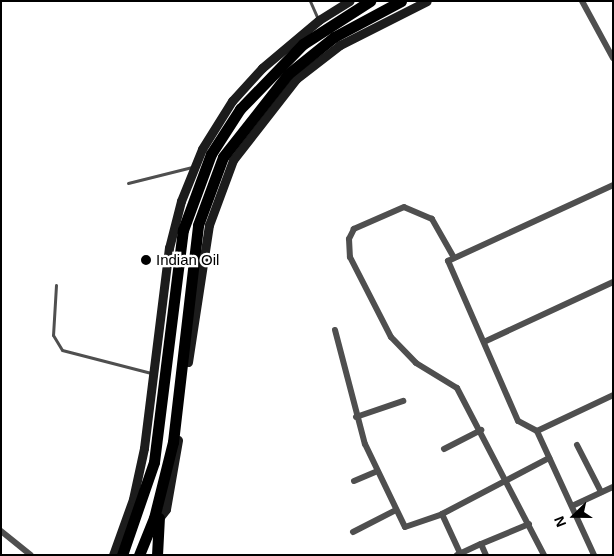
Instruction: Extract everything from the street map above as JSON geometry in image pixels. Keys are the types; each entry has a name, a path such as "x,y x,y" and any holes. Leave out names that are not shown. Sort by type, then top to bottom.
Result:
{"highway":[{"path":"122,555 154,462 183,230 210,154 240,109 303,44 370,1"},
{"path":"139,555 149,531 173,442 198,225 223,158 288,74 334,37 401,1"},
{"path":"157,555 159,518"}],"street":[{"path":"113,555 133,499 154,374 169,248 195,166 232,101 262,68 319,20 349,1"},
{"path":"149,531 166,509 173,479 210,224 233,160 296,79 340,45 428,1"},
{"path":"582,1 613,58"},
{"path":"594,555 537,430 518,421 486,341 448,265 453,256 613,185"},
{"path":"453,256 432,220 404,207 354,229 349,239 350,257 391,337 416,363 457,388 507,478 544,555"},
{"path":"486,341 613,282"},
{"path":"335,330 356,417 377,471 396,510 409,528 442,514 507,478 549,458"},
{"path":"537,430 613,395"},
{"path":"356,417 403,401"},
{"path":"444,448 481,430"},
{"path":"577,445 601,492"},
{"path":"354,481 377,471"},
{"path":"572,506 613,487"},
{"path":"353,532 396,510"},
{"path":"442,514 459,554 529,524"},
{"path":"1,531 32,555"},
{"path":"481,544 486,555"}],"lane":[{"path":"310,1 319,20"},
{"path":"128,183 195,166"},
{"path":"56,286 53,335 62,350 154,374"}],"place":[{"name":"Indian Oil","path":"146,260"}]}
